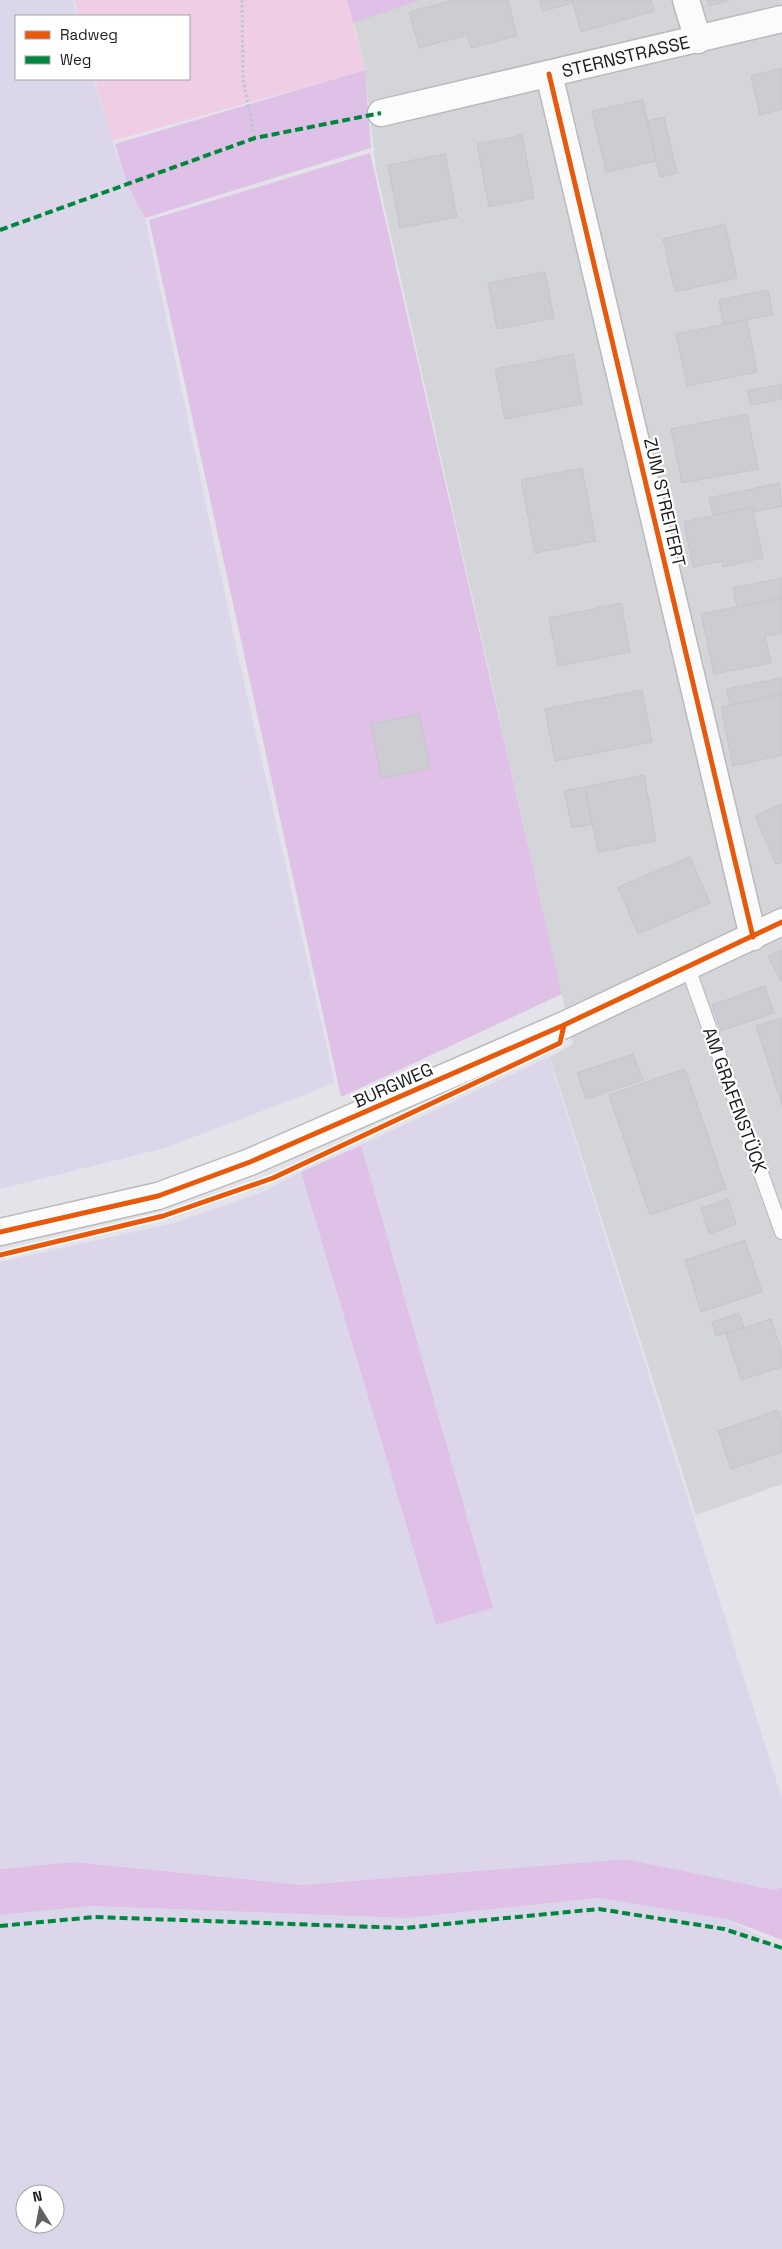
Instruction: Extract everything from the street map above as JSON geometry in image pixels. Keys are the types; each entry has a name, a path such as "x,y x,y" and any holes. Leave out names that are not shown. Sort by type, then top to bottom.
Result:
{"street":[{"path":"686,0 698,40"},
{"name":"STERNSTRASSE","path":"381,113 782,19"},
{"name":"ZUM STREITERT","path":"549,74 753,937"},
{"name":"BURGWEG","path":"0,1232 158,1196 250,1162 564,1025 782,922"}],"lane":[{"name":"AM GRAFENSTÜCK","path":"688,968 782,1232"}],"path":[{"path":"242,0 243,80 255,138"}],"shaded area":[{"path":"0,0 73,0 77,15 15,15 15,80 94,80 127,184 145,218 238,655 335,1083 165,1148 0,1189"},
{"path":"74,0 347,0 365,70 112,141 95,80 190,80 190,15 79,15"},
{"path":"347,0 421,0 353,23"},
{"path":"349,0 782,0 782,1484 696,1515 550,1057 573,1044 376,169 365,70"},
{"path":"365,70 371,148 145,218 127,184 115,144"},
{"path":"370,153 562,994 341,1097 149,220"},
{"path":"549,1057 782,1799 782,1887 775,1890 626,1859 302,1885 74,1862 0,1869 0,1262 174,1223 260,1193 301,1172 436,1625 492,1608 361,1145"},
{"path":"361,1145 493,1608 436,1625 301,1172"},
{"path":"626,1859 775,1890 782,1887 782,1940 727,1919 599,1898 407,1918 92,1906 0,1915 0,1869 74,1862 302,1885"},
{"path":"599,1898 727,1919 782,1947 782,2249 0,2249 0,1915 92,1906 407,1918"}],"building":[{"path":"453,0 508,0 517,36 471,48 467,35 419,48 409,12"},
{"path":"539,0 572,0 573,3 542,11"},
{"path":"572,0 651,0 654,11 581,32"},
{"path":"707,0 730,0 709,6"},
{"path":"782,68 782,109 760,115 751,76"},
{"path":"643,100 656,161 606,172 592,111"},
{"path":"664,117 677,173 660,177 647,121"},
{"path":"522,135 534,198 489,207 477,144"},
{"path":"445,154 457,217 400,228 388,165"},
{"path":"725,224 737,278 675,292 663,239"},
{"path":"545,272 554,318 497,329 488,283"},
{"path":"768,290 773,315 723,324 719,300"},
{"path":"747,320 757,372 687,386 676,334"},
{"path":"573,354 582,404 505,419 495,369"},
{"path":"782,384 782,399 751,405 747,391"},
{"path":"747,414 758,469 682,483 671,429"},
{"path":"582,468 596,541 535,553 521,480"},
{"path":"779,483 782,506 753,512 752,507 713,515 709,498"},
{"path":"752,507 763,558 723,567 722,561 693,567 684,522"},
{"path":"782,578 782,598 737,607 733,588"},
{"path":"782,598 782,633 765,636 771,663 714,674 701,614"},
{"path":"621,603 630,652 558,666 549,618"},
{"path":"782,678 782,694 730,705 726,689"},
{"path":"642,690 652,742 555,761 545,709"},
{"path":"782,694 782,755 733,766 721,707"},
{"path":"419,714 430,768 381,778 371,724"},
{"path":"644,775 656,841 598,852 585,787"},
{"path":"585,787 592,824 572,828 564,791"},
{"path":"782,804 782,862 776,864 755,816"},
{"path":"690,857 710,903 638,934 618,887"},
{"path":"782,950 782,981 781,981 768,956"},
{"path":"765,986 774,1013 721,1031 712,1005"},
{"path":"782,1018 782,1105 756,1026"},
{"path":"633,1054 643,1080 586,1099 577,1073"},
{"path":"685,1069 726,1189 650,1215 609,1095"},
{"path":"728,1199 736,1224 709,1234 701,1208"},
{"path":"745,1240 762,1292 701,1312 685,1260"},
{"path":"739,1313 744,1327 716,1336 712,1322"},
{"path":"771,1319 782,1353 782,1367 741,1380 726,1334"},
{"path":"778,1410 782,1420 782,1452 731,1469 718,1431"}],"marked path":[{"path":"0,230 255,138 381,113"},
{"path":"0,1926 95,1917 404,1928 599,1909 724,1929 782,1948"}],"cycle path":[{"path":"549,74 753,937"},
{"path":"0,1232 158,1196 250,1162 564,1025 782,922"},
{"path":"0,1255 163,1216 273,1178 560,1043 564,1025"}]}
